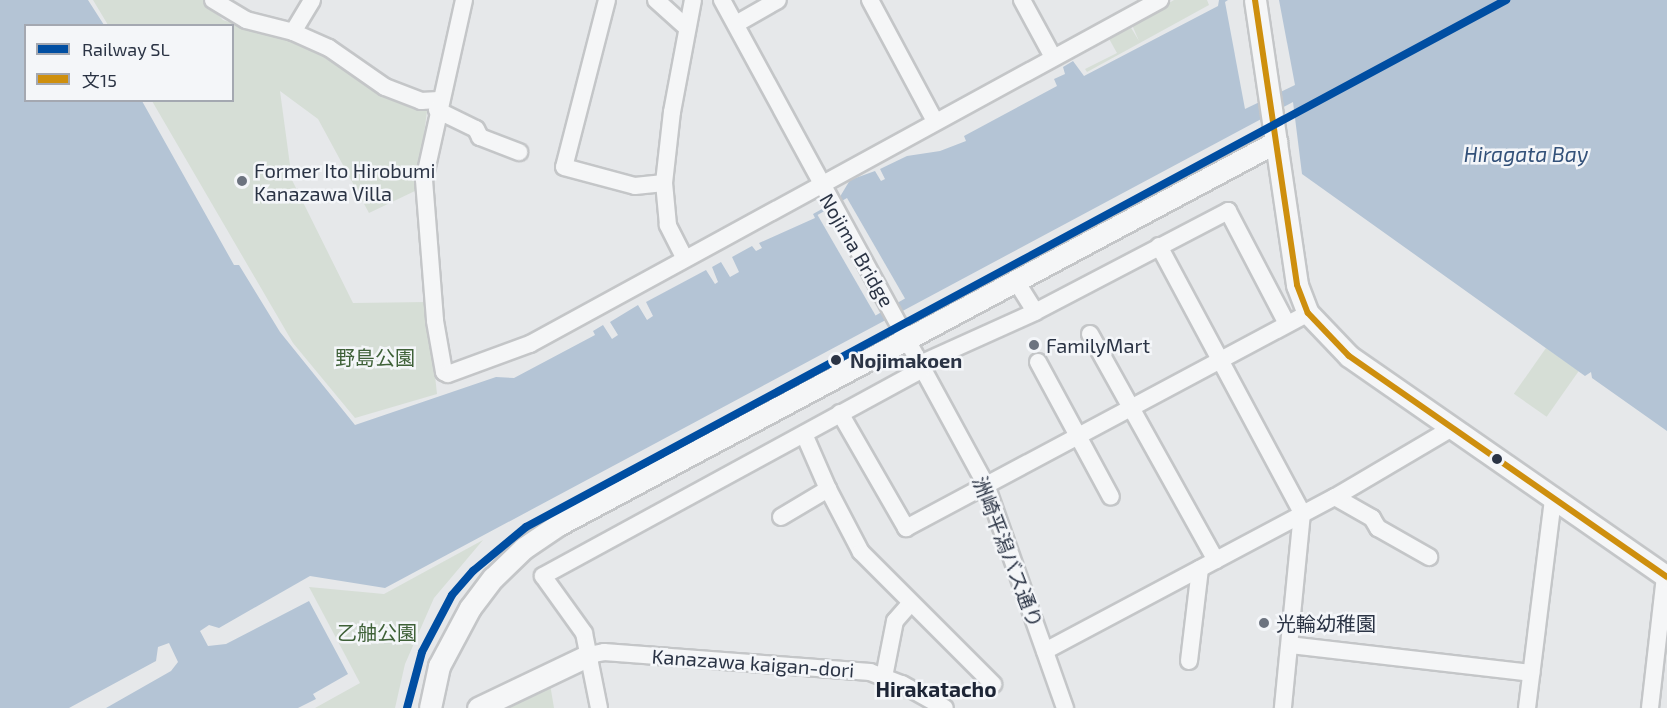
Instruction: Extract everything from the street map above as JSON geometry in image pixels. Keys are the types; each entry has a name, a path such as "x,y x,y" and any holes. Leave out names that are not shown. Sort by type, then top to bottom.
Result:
{"street":[{"path":"213,0 246,20 293,32 329,48 386,87 421,101 438,104 476,129 480,137 519,152"},
{"path":"293,32 312,0"},
{"path":"464,0 438,104 423,180 428,256 444,372 448,374 530,344 819,183 1160,0"},
{"path":"608,0 564,167 634,186 664,183"},
{"path":"656,0 687,28"},
{"path":"684,257 668,225 664,183 693,0"},
{"name":"Nojima Bridge","path":"722,0 819,183 908,339"},
{"path":"736,24 778,0"},
{"path":"870,0 935,121"},
{"path":"1022,0 1053,57"},
{"path":"1255,0 1297,285 1308,314 1350,356 1666,577 1650,708"},
{"path":"430,708 440,666 452,638 493,578 524,548 558,525 1276,142"},
{"path":"599,708 584,633 543,576 804,434 921,367 1035,312 1228,211 1287,324"},
{"path":"1158,246 1302,513 1283,708"},
{"path":"1016,281 1035,312"},
{"path":"840,413 906,528 1308,314"},
{"path":"1090,334 1215,560"},
{"name":"洲崎平潟バス通り","path":"908,339 986,485 1065,708"},
{"path":"1038,362 1076,438 1111,497"},
{"path":"1045,651 1335,496 1452,428"},
{"path":"804,434 852,541 910,604 993,684"},
{"path":"781,517 828,489"},
{"path":"1335,496 1372,518 1377,528 1429,557"},
{"path":"1527,708 1553,498"},
{"path":"1189,661 1200,569"},
{"path":"884,677 895,621 910,604"},
{"path":"1290,645 1531,673"},
{"name":"Kanazawa kaigan-dori","path":"589,655 604,652 870,672 940,706"},
{"path":"478,708 589,655"}],"green space":[{"name":"野島公園","path":"93,0 204,0 223,20 308,47 382,95 427,111 417,190 369,213 318,119 280,91 292,180 353,303 427,302 437,394 355,418 293,343 153,102 234,102 234,24 107,24"},
{"path":"1174,0 1207,0 1209,5 1087,72 1085,69 1117,53 1108,37 1130,26 1139,41 1132,25"},
{"path":"1546,348 1579,371 1547,417 1514,394"},
{"name":"乙舳公園","path":"483,540 434,598 405,664 395,708 315,708 360,683 309,587 384,594"},
{"path":"550,684 554,708 502,708"}],"water":[{"name":"Hiragata Bay","path":"0,0 88,0 103,24 24,24 24,102 143,102 234,265 239,265 280,332 355,425 496,377 514,378 595,335 593,331 603,325 612,339 618,335 610,322 638,305 647,320 653,316 646,302 706,270 715,284 718,282 712,267 721,262 730,277 739,272 732,257 752,246 756,251 762,248 759,243 815,218 813,214 838,200 850,180 875,171 881,181 885,179 880,169 907,156 940,151 966,141 964,136 1057,86 1054,79 1065,74 1063,67 1073,61 1084,76 1218,6 1219,0 1667,0 1667,431 1592,378 1591,372 1585,376 1302,174 1293,102 385,588 310,576 219,628 209,625 200,631 208,646 226,644 309,601 348,674 313,694 316,699 298,708 106,708 171,671 178,662 169,643 158,647 156,661 69,708 0,708"}],"pier":[{"path":"1228,0 1279,0 1295,85 1245,109 1225,2"},
{"path":"847,198 905,298 876,315 818,215"}],"rail line":[{"name":"SL","path":"407,708 422,652 452,595 473,571 526,527 1506,0"}],"transit line":[{"name":"文15","path":"1255,0 1297,285 1308,313 1349,356 1667,577"}],"place":[{"name":"Former Ito Hirobumi Kanazawa Villa","path":"242,181"},
{"name":"FamilyMart","path":"1034,345"},
{"name":"Nojimakoen","path":"836,360"},
{"name":"光輪幼稚園","path":"1264,623"}],"district":[{"name":"Hirakatacho","path":"936,689"}]}
